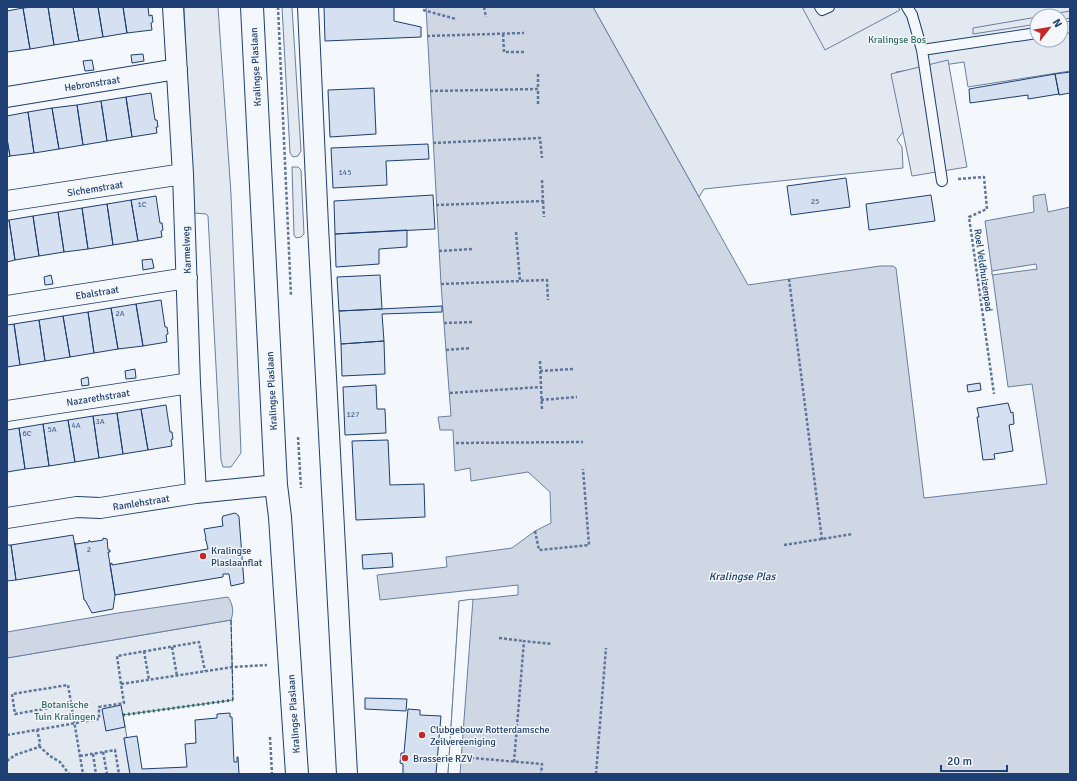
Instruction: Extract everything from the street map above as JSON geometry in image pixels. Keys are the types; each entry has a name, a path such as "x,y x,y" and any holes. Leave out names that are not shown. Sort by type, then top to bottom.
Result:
{"main road":[{"name":"Kralingse Plaslaan","path":"252,7 267,485 280,517 297,774"}],"street":[{"name":"Karmelweg","path":"174,7 183,174 190,383 196,493"},
{"path":"308,7 317,210 347,774"},
{"name":"Hebronstraat","path":"7,97 177,69"},
{"name":"Sichemstraat","path":"7,201 183,174"},
{"name":"Ebalstraat","path":"7,306 187,278"},
{"name":"Nazarethstraat","path":"7,411 190,383"},
{"name":"Ramlehstraat","path":"7,518 77,507 100,508 196,493 267,485"}],"lane":[{"path":"820,7 822,10 828,7"},
{"path":"907,7 912,15 922,50 942,181"},
{"path":"922,50 1029,34"}],"path":[{"path":"278,7 291,297"},
{"path":"484,7 486,17"},
{"path":"423,10 456,19"},
{"path":"427,36 524,33"},
{"path":"503,34 504,52 525,52"},
{"path":"538,74 538,104"},
{"path":"430,91 538,89"},
{"path":"433,143 540,138 542,158"},
{"name":"Roel Veldhuizenpad","path":"942,181 984,177 987,209 969,217 994,394"},
{"path":"542,180 544,217"},
{"path":"436,205 543,201"},
{"path":"516,232 520,281"},
{"path":"439,251 473,249"},
{"path":"789,279 822,540"},
{"path":"441,284 546,280 548,300"},
{"path":"444,323 474,322"},
{"path":"446,350 471,348"},
{"path":"540,361 542,410"},
{"path":"540,371 573,369"},
{"path":"450,393 540,387"},
{"path":"541,400 576,397"},
{"path":"297,430 301,491"},
{"path":"456,443 583,442"},
{"path":"535,532 539,550 589,545 583,469"},
{"path":"784,545 854,534"},
{"path":"499,638 552,644"},
{"path":"514,762 524,641"},
{"path":"7,735 99,719 98,707 124,703 117,656 199,642 205,671"},
{"path":"172,646 177,676"},
{"path":"596,774 606,648"},
{"path":"144,651 149,680"},
{"path":"122,684 232,667 267,665"},
{"path":"72,704 15,714 12,694 68,685 72,704 83,774"},
{"path":"37,730 40,742 39,746"},
{"path":"7,761 15,754 39,746"},
{"path":"39,746 50,756 60,762 69,774"},
{"path":"80,756 115,750 119,774"},
{"path":"103,752 107,774"},
{"path":"93,754 96,774"},
{"path":"461,757 542,764 541,774"}],"green space":[{"path":"184,7 218,7 231,194 241,453 231,467 223,467 221,460 208,216 206,214 194,213 193,210"},
{"path":"282,7 292,7 301,151 298,156 293,157 290,153"},
{"name":"Kralingse Bos","path":"593,7 1070,7 1070,71 968,87 964,62 896,72 903,132 897,140 902,147 903,168 704,189 699,197"},
{"path":"292,167 298,167 301,170 304,234 301,237 296,238 294,235"},
{"name":"Botanische Tuin Kralingen","path":"231,620 233,700 123,715 127,738 124,738 130,774 7,774 7,658"}],"shaded area":[{"path":"802,7 898,7 900,10 825,50"},
{"path":"1029,18 1029,25 973,34 973,28"},
{"path":"948,60 967,167 912,176 891,74"}],"water":[{"name":"Kralingse Plas","path":"426,7 593,7 748,285 880,266 893,266 896,268 924,498 1047,484 1032,384 1008,387 985,221 1034,212 1033,196 1045,194 1048,212 1070,207 1070,774 448,774 459,601 518,595 518,585 380,600 377,575 447,567 446,557 512,548 535,531 551,523 550,492 528,472 471,481 470,468 455,471 453,430 440,430 438,417 451,416 441,284"},
{"path":"228,597 232,608 231,620 7,658 7,632 118,613"}],"pier":[{"path":"1036,264 1037,269 992,275 992,271"},
{"path":"473,599 460,774 448,774 459,601"}],"building":[{"path":"48,7 54,45 30,49 23,8"},
{"path":"48,7 73,7 79,41 54,45"},
{"path":"73,7 98,7 103,37 79,41"},
{"path":"98,7 123,7 127,33 103,37"},
{"path":"123,7 148,7 149,16 152,15 152,30 127,33"},
{"path":"324,7 394,7 394,21 421,27 421,37 325,41"},
{"path":"23,8 30,49 7,52 7,11"},
{"path":"143,54 144,61 132,63 131,55"},
{"path":"92,60 94,70 85,71 83,61"},
{"path":"1070,72 1070,93 1059,95 1055,74"},
{"path":"1055,74 1059,94 1028,99 1028,95 970,103 969,89"},
{"path":"374,88 376,134 330,137 328,90"},
{"path":"151,93 155,120 157,120 157,133 132,137 126,97"},
{"path":"126,97 132,137 107,141 101,101"},
{"path":"101,101 107,141 83,145 77,105"},
{"path":"77,105 83,145 59,149 52,108"},
{"path":"52,108 59,149 34,153 28,112"},
{"path":"28,112 34,153 10,156 7,139 7,116"},
{"path":"7,139 10,156 7,157"},
{"path":"428,144 429,159 386,161 387,185 333,188 331,148"},
{"path":"846,178 850,207 791,215 787,186"},
{"path":"433,195 435,229 335,234 334,201"},
{"path":"931,195 935,221 869,230 866,204"},
{"path":"156,196 160,223 162,223 162,237 138,241 131,200"},
{"path":"131,200 138,241 113,245 107,204"},
{"path":"107,204 113,245 88,249 82,208"},
{"path":"82,208 88,249 64,252 58,212"},
{"path":"58,212 64,252 39,256 33,216"},
{"path":"33,216 39,256 15,260 9,220"},
{"path":"7,220 9,220 15,260 7,262"},
{"path":"407,230 407,247 379,249 379,264 336,267 335,234"},
{"path":"152,259 154,268 143,270 142,260"},
{"path":"51,275 53,284 45,285 44,277"},
{"path":"380,275 382,309 339,311 337,277"},
{"path":"161,300 165,327 167,327 168,334 166,335 167,342 143,346 136,304"},
{"path":"136,304 143,346 118,349 111,308"},
{"path":"442,306 442,312 382,314 384,341 341,344 339,311"},
{"path":"111,308 118,349 94,353 88,312"},
{"path":"88,312 94,353 70,357 63,316"},
{"path":"63,316 70,357 45,361 39,320"},
{"path":"39,320 45,361 20,365 14,324"},
{"path":"14,324 20,365 7,367 7,325"},
{"path":"384,341 385,374 342,376 341,344"},
{"path":"135,369 136,378 126,379 125,371"},
{"path":"88,377 89,385 82,386 81,379"},
{"path":"980,383 981,390 968,392 967,385"},
{"path":"376,385 377,409 385,409 386,433 345,435 343,387"},
{"path":"1008,403 1011,413 1013,412 1014,424 1009,425 1013,451 994,454 995,459 983,460 977,408"},
{"path":"166,405 170,432 172,432 172,446 148,450 141,409"},
{"path":"141,409 148,450 123,454 117,413"},
{"path":"117,413 123,454 99,458 93,416"},
{"path":"93,416 99,458 75,462 68,420"},
{"path":"68,420 75,462 49,466 43,424"},
{"path":"43,424 49,466 25,469 19,428"},
{"path":"19,428 25,469 7,472 7,430"},
{"path":"388,440 390,485 424,484 425,517 356,520 352,441"},
{"name":"Kralingse Plaslaanflat","path":"235,513 239,517 244,583 231,586 229,574 223,574 223,577 115,595 110,564 112,563 112,565 208,549 204,529 223,526 223,516"},
{"path":"73,535 79,570 16,580 11,545"},
{"path":"103,538 107,539 108,550 110,550 110,552 108,552 115,595 113,609 92,613 84,600 75,543 89,542 89,540 91,542 103,540"},
{"path":"7,545 11,545 16,580 7,581"},
{"path":"392,553 393,567 363,569 362,555"},
{"path":"365,698 407,699 406,711 365,709"},
{"path":"121,705 125,727 106,731 102,709"},
{"name":"Clubgebouw Rotterdamsche Zeilvereeniging","path":"408,709 420,710 420,715 441,716 436,774 403,774 403,764 400,763 401,753 404,753"},
{"path":"230,713 230,717 232,717 234,762 237,762 238,757 239,774 130,774 124,738 137,736 142,769 187,767 185,744 196,743 195,720 217,718 217,714"}],"hedge":[{"path":"123,715 233,700"}],"fence":[{"path":"231,620 233,700"}],"place":[{"name":"Kralingse Plaslaanflat","path":"203,556"},
{"name":"Clubgebouw Rotterdamsche Zeilvereeniging","path":"422,735"},
{"name":"Brasserie RZV","path":"405,758"}]}
